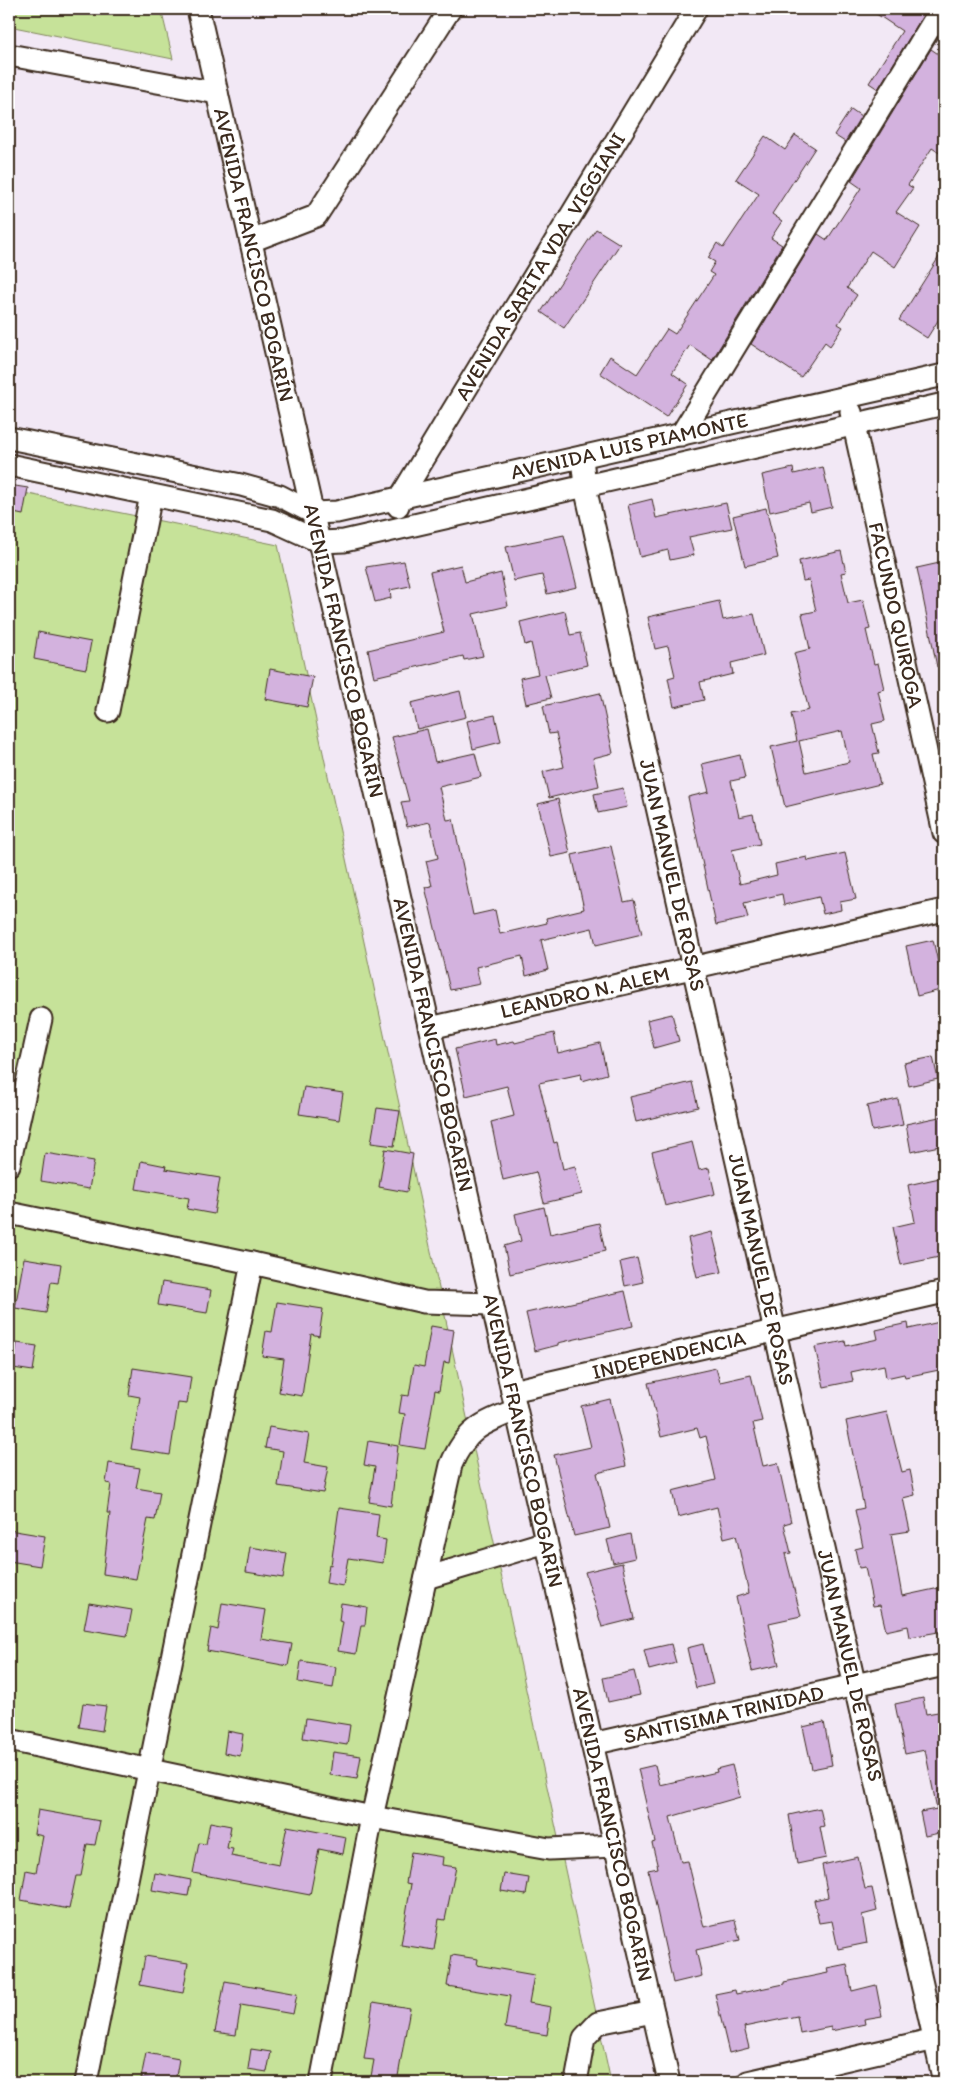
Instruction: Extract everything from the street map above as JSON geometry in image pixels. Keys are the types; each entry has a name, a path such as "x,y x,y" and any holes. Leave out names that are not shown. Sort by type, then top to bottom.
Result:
{"street":[{"name":"AVENIDA FRANCISCO BOGARÍN","path":"198,9 669,2082"},
{"path":"251,241 316,216 450,9"},
{"name":"AVENIDA SARITA VDA. VIGGIANI","path":"394,530 400,498 696,9"},
{"path":"681,435 941,9"},
{"path":"9,55 218,93"},
{"name":"AVENIDA LUIS PIAMONTE","path":"313,513 337,512 944,376"},
{"name":"FACUNDO QUIROGA","path":"847,397 944,832"},
{"name":"AVENIDA LUIS PIAMONTE","path":"320,542 344,542 944,404"},
{"path":"9,438 241,485 280,496 313,513"},
{"name":"JUAN MANUEL DE ROSAS","path":"582,457 585,488 692,968 854,1685 939,2038 944,2082"},
{"path":"9,465 272,520 320,542"},
{"path":"108,711 151,495"},
{"name":"LEANDRO N. ALEM","path":"430,1028 944,910"},
{"path":"9,1165 41,1019"},
{"path":"9,1213 252,1263 424,1302 492,1304"},
{"path":"86,2082 252,1263"},
{"name":"INDEPENDENCIA","path":"321,2082 372,1817 451,1465 458,1448 480,1424 514,1401 774,1331 944,1292"},
{"path":"426,1578 546,1542"},
{"name":"SANTISIMA TRINIDAD","path":"592,1744 944,1665"},
{"path":"9,1740 372,1817 549,1849 615,1846"},
{"path":"576,2082 584,2038 598,2022 653,2012"},
{"path":"748,2082 939,2038"}],"green space":[{"path":"9,9 161,9 173,59 9,26"},
{"path":"9,490 278,545 611,2082 9,2082"}],"building":[{"path":"869,9 927,9 878,89 869,83 902,31"},
{"path":"931,49 944,58 944,156 932,148 908,185 913,188 896,212 920,227 895,267 871,251 847,288 857,295 838,324 843,327 830,346 825,342 801,377 751,344 818,234 827,240 861,188 851,181"},
{"path":"851,109 861,116 845,142 834,135"},
{"path":"795,135 815,148 772,214 782,221 771,238 782,245 712,360 690,345 672,373 688,384 666,417 600,373 610,356 637,374 667,329 675,334 714,275 709,272 715,262 708,258 717,243 723,248 759,194 736,179 765,136 785,150"},
{"path":"596,229 620,244 564,328 541,312"},
{"path":"944,249 944,311 927,338 899,320"},
{"path":"823,467 832,507 811,512 809,503 770,512 762,475 793,468 794,474"},
{"path":"9,485 28,488 23,515 9,512"},
{"path":"652,499 656,518 726,503 732,528 689,537 694,555 670,560 668,550 640,557 628,505"},
{"path":"766,508 778,558 745,566 733,516"},
{"path":"564,535 577,587 547,594 542,575 514,581 506,547"},
{"path":"841,551 846,572 841,573 848,603 863,600 870,629 866,630 874,664 878,663 884,689 878,691 885,721 872,724 879,753 873,754 880,784 785,807 771,747 797,741 791,714 809,710 794,653 810,649 802,614 816,611 809,580 803,581 799,561","holes":["842,731 849,762 806,772 799,741"]},
{"path":"404,561 410,586 390,590 391,598 375,602 366,567"},
{"path":"944,562 944,666 937,667 917,568"},
{"path":"461,565 465,582 501,573 508,606 473,614 483,656 464,660 463,656 374,677 368,650 444,632 430,572"},
{"path":"719,601 723,620 754,614 764,655 731,663 733,674 700,682 704,700 674,707 668,678 675,676 668,646 655,649 648,617"},
{"path":"565,611 570,635 580,633 587,665 545,675 551,698 526,704 520,678 538,674 531,643 525,645 520,622"},
{"path":"38,632 91,642 86,669 34,659"},
{"path":"270,669 313,677 307,707 265,699"},
{"path":"460,691 466,717 417,729 411,703"},
{"path":"600,693 613,753 593,758 599,786 549,798 543,772 564,767 556,733 549,734 543,706"},
{"path":"495,715 501,742 473,749 467,721"},
{"path":"427,729 435,762 475,753 481,777 439,787 447,820 453,819 473,915 495,910 500,934 547,923 546,918 584,909 572,855 611,846 624,902 634,900 642,934 596,945 592,928 541,940 548,970 526,976 522,956 476,967 480,984 450,990 425,887 432,886 426,861 438,858 430,822 407,827 401,802 409,801 392,737"},
{"path":"740,755 745,778 731,781 739,817 753,814 760,844 732,850 740,884 777,875 775,864 807,857 808,861 845,853 856,899 840,902 841,910 823,914 819,897 784,905 782,894 744,903 748,918 716,925 688,797 709,792 702,764"},
{"path":"623,788 627,807 598,813 594,794"},
{"path":"558,799 570,853 551,857 538,804"},
{"path":"933,940 944,989 917,996 906,946"},
{"path":"672,1014 679,1041 654,1048 647,1020"},
{"path":"554,1033 558,1053 600,1043 607,1074 582,1081 581,1074 539,1083 554,1143 557,1142 563,1169 575,1166 582,1194 544,1203 536,1172 503,1180 491,1122 514,1116 507,1086 466,1096 455,1049 495,1039 496,1045 514,1041 515,1043"},
{"path":"933,1057 938,1079 909,1086 904,1063"},
{"path":"692,1082 698,1107 636,1122 630,1097"},
{"path":"304,1087 343,1093 339,1120 299,1114"},
{"path":"898,1099 903,1125 872,1131 867,1106"},
{"path":"377,1108 400,1111 394,1146 371,1143"},
{"path":"944,1116 944,1145 911,1152 906,1124"},
{"path":"692,1142 699,1170 709,1168 715,1194 665,1206 652,1152"},
{"path":"385,1149 413,1154 407,1192 379,1187"},
{"path":"45,1153 94,1161 89,1189 41,1181"},
{"path":"141,1161 166,1166 165,1169 220,1178 214,1214 187,1209 189,1198 136,1189"},
{"path":"944,1177 944,1256 901,1265 893,1227 915,1222 908,1185"},
{"path":"544,1207 550,1234 599,1223 605,1251 510,1274 504,1246 521,1241 515,1214"},
{"path":"712,1232 722,1272 697,1277 688,1238"},
{"path":"24,1258 61,1264 58,1283 51,1282 46,1313 15,1308"},
{"path":"637,1258 643,1282 625,1286 620,1262"},
{"path":"162,1282 211,1290 207,1313 158,1305"},
{"path":"625,1291 633,1326 558,1343 558,1345 535,1351 526,1313"},
{"path":"277,1302 323,1309 319,1336 311,1334 302,1396 279,1392 284,1359 262,1356 266,1331 272,1332"},
{"path":"944,1321 944,1369 905,1377 904,1374 886,1378 884,1365 851,1372 853,1381 824,1387 815,1347 845,1341 846,1346 878,1339 876,1330 908,1323 909,1329"},
{"path":"431,1326 454,1330 449,1363 444,1362 439,1391 435,1390 425,1449 400,1445 405,1414 399,1413 402,1395 409,1396 414,1365 424,1367"},
{"path":"17,1343 37,1346 33,1371 13,1368"},
{"path":"133,1368 191,1377 187,1404 178,1403 170,1455 131,1449 140,1397 129,1395"},
{"path":"716,1368 720,1382 751,1375 762,1421 753,1423 763,1466 778,1463 791,1522 784,1524 791,1553 785,1554 801,1616 769,1623 779,1665 752,1671 736,1597 749,1593 736,1535 724,1538 717,1507 678,1517 672,1491 716,1480 706,1436 700,1438 697,1428 661,1437 648,1383"},
{"path":"610,1399 626,1466 597,1473 610,1528 574,1536 554,1455 591,1447 581,1406"},
{"path":"887,1412 902,1472 910,1470 915,1495 903,1498 910,1531 891,1534 902,1596 944,1587 944,1631 910,1637 908,1626 886,1631 880,1605 873,1606 865,1567 859,1568 855,1549 863,1547 855,1510 864,1508 846,1421"},
{"path":"269,1427 309,1434 304,1463 328,1467 323,1493 278,1486 283,1451 265,1448"},
{"path":"368,1441 398,1446 391,1506 369,1502 375,1467 364,1465"},
{"path":"109,1463 140,1468 136,1488 160,1492 155,1520 148,1519 136,1579 103,1574 110,1513 107,1513 111,1484 106,1483"},
{"path":"339,1508 379,1514 376,1538 386,1540 383,1563 348,1558 343,1586 326,1583 329,1564 331,1565"},
{"path":"9,1530 45,1536 40,1566 9,1561"},
{"path":"630,1534 635,1558 613,1563 607,1540"},
{"path":"250,1547 287,1553 283,1578 246,1572"},
{"path":"622,1563 634,1619 602,1627 585,1572"},
{"path":"89,1603 132,1610 127,1636 84,1629"},
{"path":"222,1603 266,1610 261,1639 292,1644 288,1666 207,1651 211,1628 218,1630"},
{"path":"341,1603 367,1607 365,1625 361,1625 356,1654 338,1651 343,1622 339,1621"},
{"path":"671,1644 676,1663 649,1670 644,1650"},
{"path":"703,1644 713,1684 696,1688 687,1648"},
{"path":"301,1661 336,1667 333,1688 298,1682"},
{"path":"634,1671 640,1695 608,1702 603,1678"},
{"path":"923,1698 926,1714 944,1711 944,1832 925,1836 920,1812 937,1809 925,1750 905,1754 895,1704"},
{"path":"83,1703 106,1706 102,1731 79,1727"},
{"path":"306,1718 350,1725 347,1745 303,1738"},
{"path":"824,1722 832,1765 812,1769 803,1727"},
{"path":"227,1731 243,1734 240,1756 224,1753"},
{"path":"333,1752 361,1756 357,1779 330,1775"},
{"path":"655,1765 660,1785 717,1772 716,1769 732,1765 740,1797 670,1817 681,1862 688,1861 704,1927 735,1920 740,1940 696,1950 702,1976 673,1983 648,1870 658,1868 652,1843 655,1842 638,1769"},
{"path":"820,1808 824,1826 820,1827 826,1858 797,1864 789,1815"},
{"path":"38,1810 100,1821 95,1845 87,1844 81,1876 76,1876 69,1909 21,1900 26,1870 36,1872 43,1836 34,1834"},
{"path":"210,1822 231,1826 227,1848 233,1849 231,1856 279,1865 287,1826 346,1837 343,1854 319,1849 310,1895 193,1873 199,1843 206,1844"},
{"path":"411,1852 443,1857 442,1865 456,1867 445,1920 439,1919 434,1950 401,1945 411,1884 406,1883"},
{"path":"858,1857 865,1889 872,1888 877,1911 862,1915 867,1943 838,1949 832,1921 819,1923 814,1900 828,1897 822,1865"},
{"path":"155,1873 191,1880 188,1896 152,1890"},
{"path":"504,1874 529,1878 526,1895 501,1891"},
{"path":"452,1955 478,1959 477,1965 534,1975 529,2003 551,2007 547,2035 505,2028 510,1996 447,1986"},
{"path":"145,1956 188,1963 183,1993 140,1985"},
{"path":"847,1964 852,1991 876,1985 882,2016 864,2019 865,2024 831,2031 831,2027 800,2033 797,2016 744,2027 749,2048 729,2053 715,1994 735,1990 736,1994 784,1984 784,1982 828,1973 827,1968"},
{"path":"225,1981 297,1994 293,2014 241,2005 236,2035 215,2032"},
{"path":"373,2002 410,2008 397,2082 370,2082 374,2060 364,2059"},
{"path":"251,2049 271,2052 267,2072 248,2069"},
{"path":"146,2053 179,2059 175,2082 141,2078"}]}
